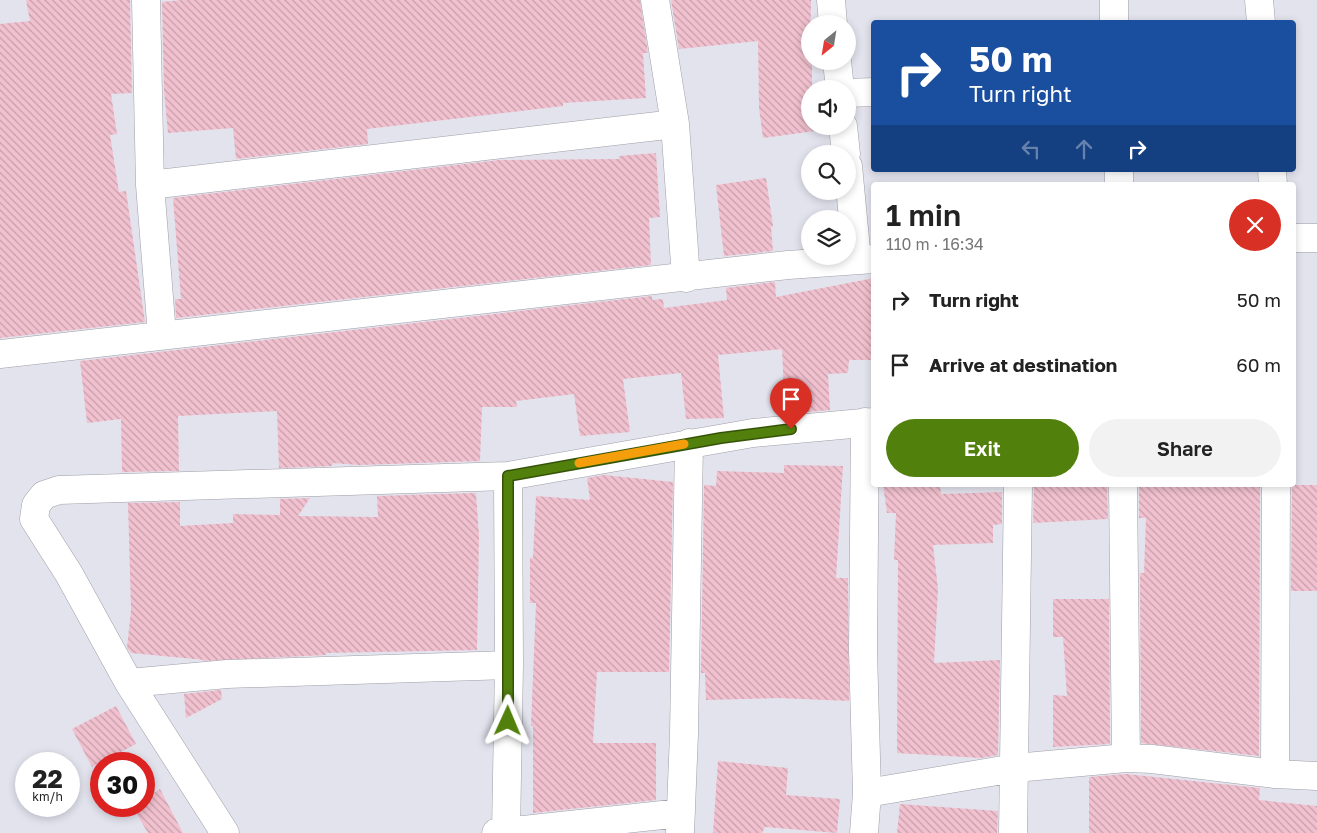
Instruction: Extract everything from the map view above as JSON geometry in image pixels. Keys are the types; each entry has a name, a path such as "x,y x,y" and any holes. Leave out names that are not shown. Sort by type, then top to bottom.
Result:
{"street":[{"path":"146,0 150,184 162,335"},
{"path":"655,0 675,124 686,278"},
{"path":"831,0 832,15"},
{"path":"1114,0 1114,20"},
{"path":"1259,0 1261,20"},
{"path":"856,93 871,92"},
{"path":"150,184 675,124"},
{"path":"0,354 788,265 865,260 854,200"},
{"path":"1296,238 1317,238"},
{"path":"225,833 129,683 68,574 34,520 36,505 44,495 59,490 508,476 754,433 870,422 863,650 866,793 864,833"},
{"path":"508,476 509,665 501,832 680,823 689,443"},
{"path":"1013,833 1018,487"},
{"path":"1123,487 1126,758"},
{"path":"1275,774 1276,487"},
{"path":"129,683 227,674 509,665"},
{"path":"866,793 1015,768 1126,758 1152,759 1275,774 1317,776"}],"building":[{"path":"26,0 130,0 132,93 111,94 117,134 110,135 119,192 126,191 145,322 0,338 0,24 30,21"},
{"path":"182,0 640,0 648,53 643,53 646,98 563,103 563,106 367,129 368,144 236,159 233,128 168,133 164,90 162,2"},
{"path":"671,0 811,0 811,15 801,15 801,70 812,70 812,80 801,80 801,133 763,138 759,108 758,41 679,49"},
{"path":"656,153 660,217 649,218 651,265 176,318 175,299 181,299 173,198 499,160 619,159 619,156"},
{"path":"766,178 773,226 771,227 773,251 724,256 716,185"},
{"path":"871,279 871,360 849,360 848,373 828,374 830,410 785,414 782,349 718,355 724,418 686,419 681,373 623,379 630,432 580,436 574,394 516,401 517,407 482,407 480,461 359,465 333,463 332,466 279,468 277,411 178,416 179,471 122,472 121,419 87,423 80,361 652,296 652,300 663,299 664,308 727,300 726,288 775,282 776,297"},
{"path":"784,465 843,466 836,578 848,578 849,701 779,698 706,700 705,673 701,673 704,485 716,486 717,471 784,473"},
{"path":"604,475 673,482 669,672 597,672 593,743 656,743 656,800 533,813 533,726 531,726 536,603 530,603 530,558 533,558 536,496 590,500 587,478"},
{"path":"1296,485 1317,485 1317,591 1291,591 1292,487 1296,487"},
{"path":"883,487 940,487 941,494 1002,492 1002,524 993,525 993,543 933,545 938,589 934,663 1000,660 998,755 981,758 897,753 898,560 894,560 896,513 887,513"},
{"path":"1034,487 1107,487 1108,519 1033,523"},
{"path":"1139,487 1260,487 1259,756 1141,743 1140,573 1144,573 1146,518 1139,518"},
{"path":"476,493 479,536 477,650 326,653 326,655 203,661 205,660 131,653 127,648 131,610 128,503 180,502 180,526 233,523 233,514 280,515 280,499 310,498 298,516 378,517 377,496"},
{"path":"1053,599 1109,599 1110,744 1053,747 1053,695 1067,696 1063,637 1053,637"},
{"path":"221,690 222,699 186,718 184,694"},
{"path":"116,706 136,744 121,752 90,752 90,763 72,729"},
{"path":"718,761 788,768 786,795 840,799 837,833 765,827 762,833 713,833"},
{"path":"1126,774 1260,788 1259,800 1317,806 1317,833 1089,833 1089,777"},
{"path":"160,789 183,833 148,833 139,817 155,817 155,792"},
{"path":"900,804 998,811 997,833 897,833"}],"slow traffic":[{"path":"579,463 684,444"}],"route":[{"path":"508,721 508,476 721,438 791,429"}]}
